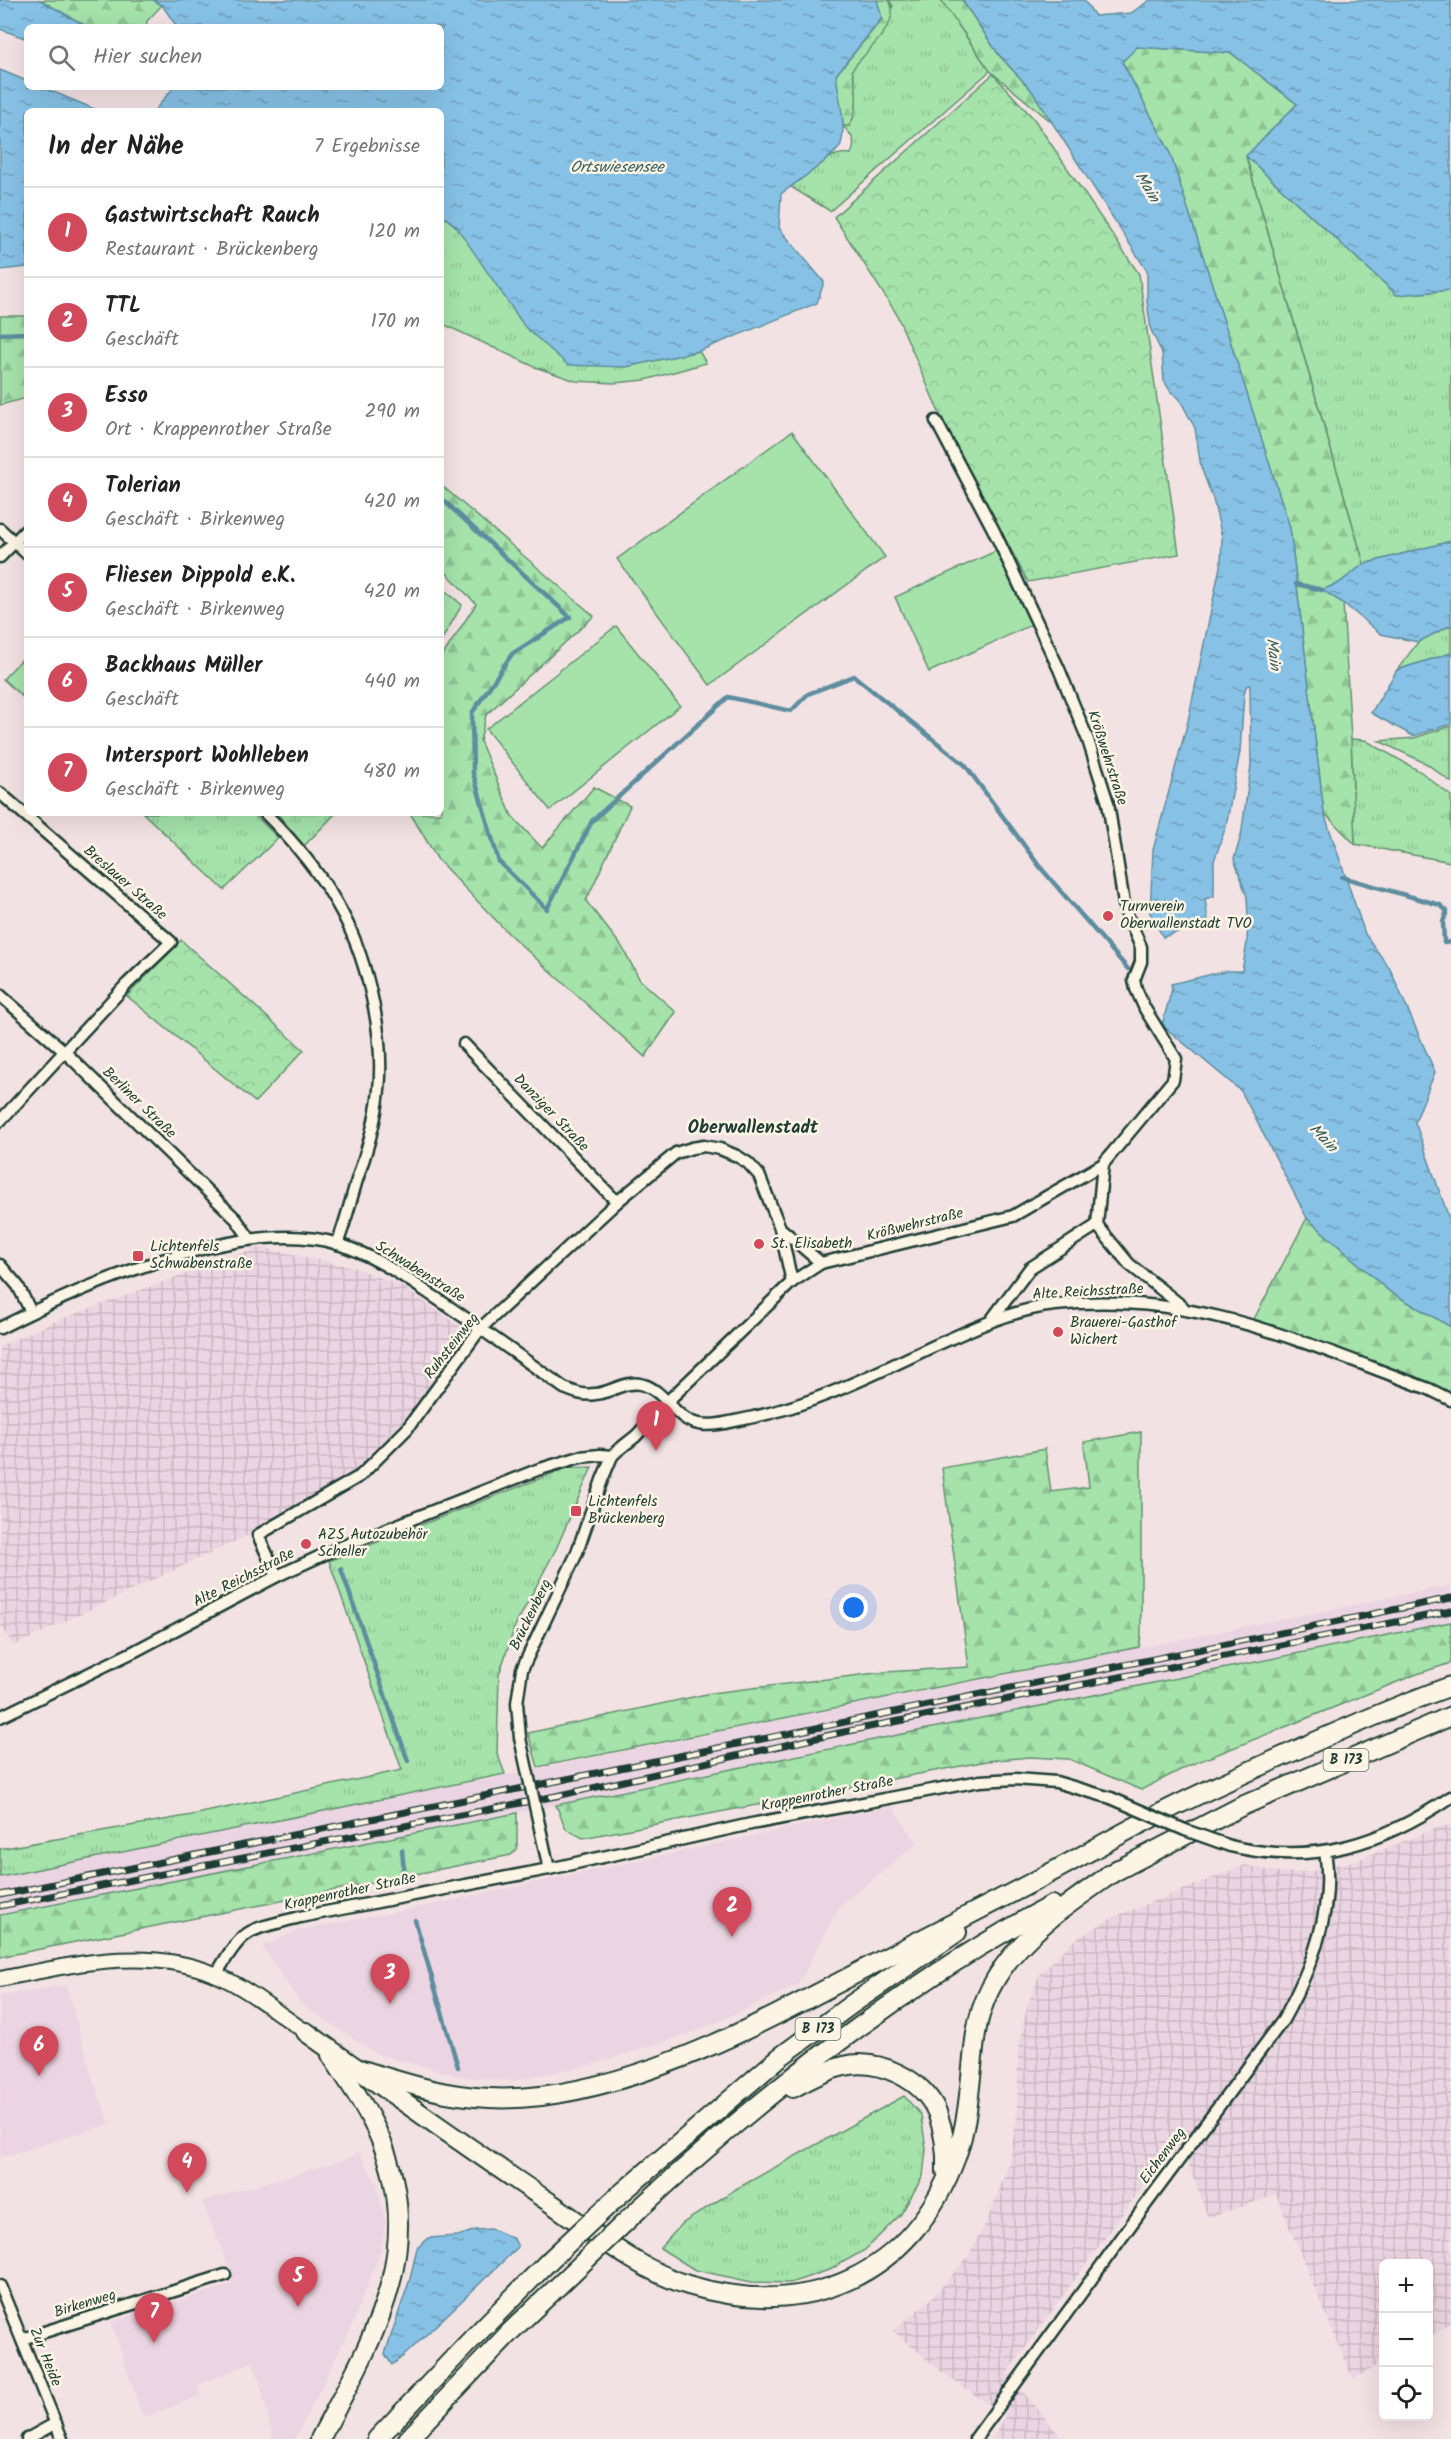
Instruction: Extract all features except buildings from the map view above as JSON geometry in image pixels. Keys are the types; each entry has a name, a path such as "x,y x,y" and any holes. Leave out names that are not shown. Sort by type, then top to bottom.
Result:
{"highway":[{"name":"B 173","path":"377,2439 549,2261 618,2196 780,2057 852,2004 1034,1882 1145,1821 1337,1731 1451,1686"},
{"name":"B 173","path":"408,2439 511,2331 639,2209 701,2152 838,2040 950,1966 1035,1914 1118,1869 1242,1806 1451,1716"},
{"path":"306,2032 353,2067 631,2258 686,2284 735,2296 782,2298 823,2291 855,2278 881,2261 909,2237 929,2211 945,2181 962,2139 977,2029 988,1995 1006,1961 1041,1924 1118,1869"},
{"path":"353,2067 428,2089 470,2098 542,2096 595,2086 676,2060 729,2037 1034,1882"},
{"path":"320,2439 364,2354 386,2300 394,2270 400,2231 395,2186 380,2138 357,2095 325,2046"},
{"path":"756,2107 818,2075 844,2066 865,2064 896,2072 920,2089 936,2110 944,2134 945,2181"}],"street":[{"name":"Krößwehrstraße","path":"667,1402 792,1282 821,1263 1013,1216 1103,1164 1173,1080 1176,1059 1145,1009 1136,989 1134,980 1141,962 1141,947 1125,910 1108,803 1088,740 1059,669 977,495 936,422"},
{"path":"0,529 15,540 24,550"},
{"path":"0,556 24,532"},
{"name":"Breslauer Straße","path":"0,793 24,814"},
{"name":"Breslauer Straße","path":"26,816 171,942 127,984 65,1052"},
{"path":"268,816 316,872 338,904 364,966 373,1000 379,1047 379,1090 368,1150 337,1244"},
{"name":"Berliner Straße","path":"0,995 65,1052 236,1219 250,1239"},
{"name":"Danziger Straße","path":"464,1044 617,1202"},
{"path":"0,1120 65,1052"},
{"name":"Ruhsteinweg","path":"277,1576 258,1535 360,1476 407,1429 481,1328 617,1202 676,1154 704,1146 737,1156 759,1175 780,1228"},
{"path":"1103,1164 1097,1226 1129,1264 1185,1309"},
{"path":"992,1319 1030,1268 1097,1226"},
{"path":"780,1228 821,1263"},
{"path":"780,1228 792,1282"},
{"name":"Schwabenstraße","path":"0,1328 31,1312 147,1266 250,1239 293,1236 337,1244 365,1255 400,1274 481,1328 564,1388 579,1394 596,1395 623,1385 643,1384 667,1402"},
{"path":"0,1265 18,1286 31,1312"},
{"name":"Alte Reichsstraße","path":"667,1402 684,1418 697,1424 709,1425 777,1413 859,1381 992,1319 1024,1310 1056,1305 1125,1302 1185,1309 1245,1322 1429,1389 1451,1400"},
{"path":"612,1456 636,1436 667,1402"},
{"name":"Alte Reichsstraße","path":"0,1717 135,1651 277,1576 336,1549 537,1470 580,1457 612,1456"},
{"name":"Brückenberg","path":"549,1869 520,1738 517,1703 522,1669 576,1555 612,1456"},
{"name":"Krappenrother Straße","path":"216,1975 237,1941 252,1930 310,1915 549,1869 751,1824 980,1781 1014,1779 1056,1782 1111,1798 1185,1830 1230,1845 1250,1850 1290,1853 1325,1851 1351,1846 1396,1830 1451,1797"},
{"name":"Eichenweg","path":"975,2439 1283,2020 1301,1988 1323,1921 1328,1869 1325,1851"},
{"path":"0,1979 94,1962 134,1959 178,1963 216,1975 240,1988 306,2032"},
{"name":"Birkenweg","path":"22,2339 225,2275"},
{"name":"Zur Heide","path":"0,2286 62,2439"},
{"path":"27,2439 56,2423"}],"shaded area":[{"path":"260,1247 356,1268 403,1287 468,1332 399,1430 366,1464 268,1526 13,1646 0,1623 0,1346 58,1320"},
{"path":"1451,1585 1451,1622 517,1813 0,1915 0,1877"},
{"path":"892,1806 918,1843 840,1906 798,1985 698,2031 591,2065 512,2081 457,2076 377,2054 301,2004 262,1947 298,1930 411,1909"},
{"path":"1451,1825 1451,2324 1433,2335 1433,2259 1379,2259 1379,2364 1353,2380 1276,2195 1208,2218 1187,2160 1169,2150 1007,2373 1063,2439 992,2439 1005,2416 947,2376 893,2331 931,2299 967,2258 987,2221 1009,2164 1017,2116 1018,2050 1027,2007 1039,1975 1073,1941 1114,1917 1245,1865 1283,1873 1312,1871 1357,1860 1439,1827"},
{"path":"66,1985 93,2079 110,2124 0,2158 0,1996"},
{"path":"359,2152 376,2182 386,2221 381,2250 350,2330 295,2439 273,2439 253,2362 198,2385 200,2396 143,2418 111,2322 232,2284 226,2261 202,2201 347,2159"}],"green space":[{"path":"40,0 153,0 162,5 146,24 83,24"},
{"path":"877,0 889,0 892,9 891,18 881,37 852,70 856,91 855,113 849,126 843,126 836,75 882,19"},
{"path":"889,0 941,0 990,71 830,211 791,187 827,159 851,154 854,146 853,139 843,126 849,126 856,106 856,91 851,70 893,6"},
{"path":"941,0 962,0 999,55 1032,91 1054,124 990,71"},
{"path":"1137,47 1231,53 1297,104 1246,157 1364,564 1339,583 1323,590 1343,603 1355,844 1324,813 1290,528 1169,150 1122,61"},
{"path":"993,74 1034,119 1139,274 1179,554 1028,582 941,417 896,313 834,217"},
{"path":"1246,156 1397,295 1451,290 1451,541 1364,564"},
{"path":"444,216 626,367 699,351 706,363 645,380 614,383 576,381 535,367 444,324"},
{"path":"0,316 24,316 24,399 0,405"},
{"path":"792,431 885,557 710,685 617,559"},
{"path":"444,488 594,616 486,715 480,741 512,816 542,848 594,787 630,806 586,901 622,947 640,980 676,1012 645,1057 510,935 438,860 412,816 444,816 444,653 476,604 444,570"},
{"path":"996,551 1031,625 929,672 895,597"},
{"path":"444,590 462,605 444,636"},
{"path":"1451,625 1451,653 1397,670 1418,642"},
{"path":"616,626 680,706 550,810 486,729"},
{"path":"24,657 24,698 3,679"},
{"path":"1451,726 1451,782 1427,764 1379,741 1414,738"},
{"path":"1351,739 1365,740 1421,772 1451,796 1451,862 1355,844"},
{"path":"146,816 256,816 278,838 224,890"},
{"path":"279,816 333,816 304,846"},
{"path":"181,940 304,1050 255,1102 127,996"},
{"path":"1307,1218 1390,1292 1451,1327 1451,1394 1373,1361 1254,1319"},
{"path":"1141,1432 1141,1636 1139,1647 538,1767 528,1733 711,1693 885,1672 969,1667 942,1468 1045,1449 1051,1492 1089,1487 1084,1442"},
{"path":"592,1467 556,1549 515,1626 499,1675 497,1753 505,1774 0,1877 0,1849 192,1815 402,1770 329,1561 567,1468"},
{"path":"1451,1622 1451,1663 1417,1674 1188,1766 1141,1790 1069,1759 1029,1757 987,1761 583,1838 566,1829 556,1805"},
{"path":"517,1813 517,1849 511,1855 0,1957 0,1915"},
{"path":"904,2096 921,2115 926,2149 923,2176 901,2214 865,2250 829,2270 790,2283 752,2282 695,2270 660,2248 683,2223 736,2189"}],"water":[{"path":"0,0 40,0 83,24 24,24 24,38 0,29"},
{"name":"Ortswiesensee","path":"153,0 877,0 882,18 836,75 843,118 841,144 824,162 781,194 779,228 824,282 817,303 699,351 626,367 568,365 525,327 456,226 444,216 444,108 156,108 172,90 444,90 444,24 175,24 162,5"},
{"name":"Main","path":"962,0 1084,0 1095,16 1131,13 1150,0 1451,0 1451,290 1397,295 1246,156 1297,104 1231,53 1137,47 1122,62 1169,150 1290,528 1324,813 1365,934 1390,969 1435,1072 1415,1122 1451,1224 1451,1327 1390,1292 1307,1218 1241,1091 1162,1025 1172,989 1171,984 1225,971 1242,971 1247,943 1247,897 1234,859 1241,836 1251,765 1250,685 1246,686 1244,694 1240,752 1226,826 1214,861 1214,896 1205,899 1208,922 1163,937 1150,913 1153,850 1188,721 1221,562 1222,537 1213,499 1201,467 1195,428 1179,398 1171,392 1164,381 1162,353 1151,330 1147,302 1147,271 1032,91 999,55"},
{"path":"0,70 24,80 24,90 49,90 92,108 24,108 24,267 0,270"},
{"path":"1451,541 1451,625 1418,642 1381,634 1343,603 1322,590 1339,583 1364,564"},
{"path":"1451,653 1451,724 1413,736 1371,713 1397,670"},
{"path":"492,2229 514,2239 518,2247 392,2365 385,2354 410,2279 417,2248 429,2238 458,2236 476,2230"}],"waterway":[{"path":"0,334 24,333"},
{"path":"444,501 570,617 512,654 472,713 473,773 499,862 547,909 592,821 728,697 791,711 808,694 854,676 965,765 1040,867 1128,969"},
{"path":"1296,584 1322,590"},
{"path":"1342,877 1440,905 1447,911 1443,922 1444,943 1451,942"},
{"path":"341,1569 408,1761"},
{"path":"402,1850 404,1871"},
{"path":"415,1920 458,2067"}],"railway":[{"path":"0,1895 1451,1598"},
{"path":"0,1906 561,1795 839,1733 1451,1611"}],"place":[{"name":"Turnverein Oberwallenstadt TVO","path":"1108,916"},
{"name":"St. Elisabeth","path":"759,1244"},
{"name":"Lichtenfels Schwabenstraße","path":"138,1256"},
{"name":"Brauerei-Gasthof Wichert","path":"1058,1332"},
{"name":"Gastwirtschaft Rauch","path":"656,1451"},
{"name":"Lichtenfels Brückenberg","path":"576,1511"},
{"name":"AZS Autozubehör Scheller","path":"306,1544"},
{"name":"TTL","path":"732,1937"},
{"name":"Esso","path":"390,2004"},
{"name":"Backhaus Müller","path":"39,2076"},
{"name":"Tolerian","path":"187,2193"},
{"name":"Fliesen Dippold e.K.","path":"298,2307"},
{"name":"Intersport Wohlleben","path":"154,2343"}],"district":[{"name":"Oberwallenstadt","path":"753,1128"}]}
